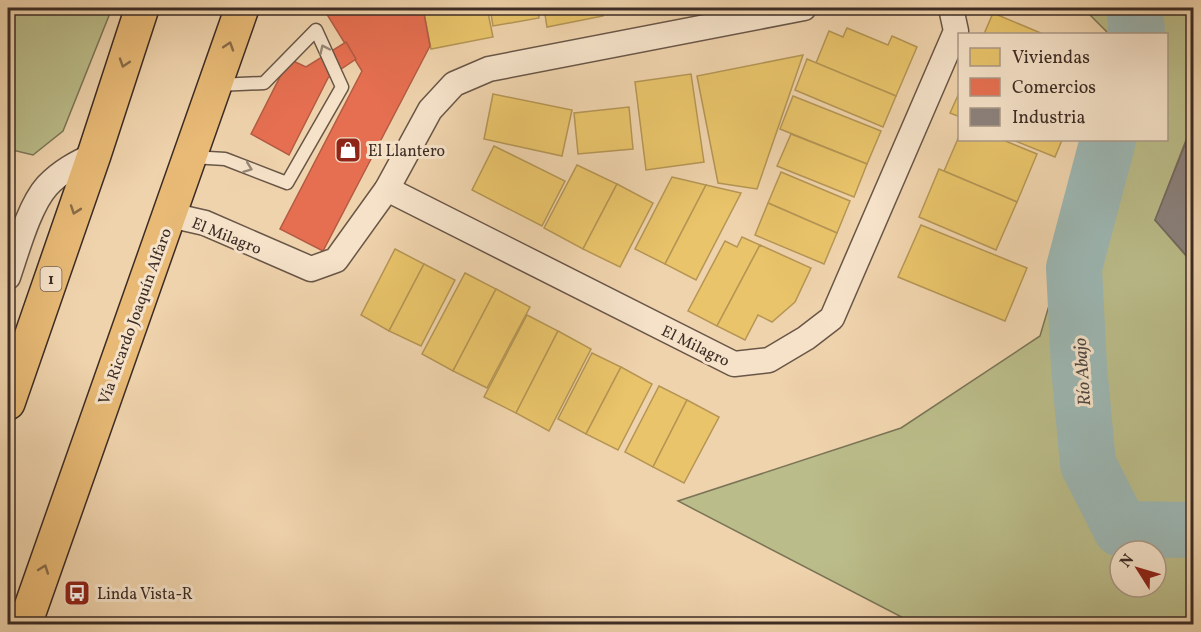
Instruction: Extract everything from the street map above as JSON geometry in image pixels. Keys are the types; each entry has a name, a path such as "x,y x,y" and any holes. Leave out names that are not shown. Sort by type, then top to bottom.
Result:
{"main road":[{"name":"1","path":"8,403 142,8"},
{"name":"Vía Ricardo Joaquín Alfaro","path":"24,624 242,8"}],"street":[{"name":"El Milagro","path":"170,215 205,223 311,269 336,260 387,189 430,110 454,84 489,69 804,8"},
{"name":"El Milagro","path":"387,189 734,364 769,360 806,338 832,318 956,31 951,8"},
{"path":"8,277 30,216 46,187 69,167 94,155"}],"lane":[{"path":"191,156 225,159 287,183 342,87 316,30 264,83 216,85"}],"green space":[{"path":"8,8 112,8 63,131 33,155 8,149"},
{"path":"1083,8 1193,8 1193,122 1155,220 1193,264 1193,624 915,624 678,501 901,428 1040,336 1098,141 1168,141 1168,33 1108,33"}],"building: Viviendas":[{"path":"423,8 487,8 493,37 431,49"},
{"path":"490,8 538,8 539,18 493,26"},
{"path":"544,8 601,8 603,16 547,27"},
{"path":"993,13 1041,33 984,33"},
{"path":"847,28 888,45 892,36 917,47 896,96 816,63 829,31 843,37"},
{"path":"803,55 757,189 718,183 697,76"},
{"path":"807,59 896,96 883,127 795,90"},
{"path":"691,74 704,162 646,170 635,82"},
{"path":"493,94 572,110 562,156 484,139"},
{"path":"958,95 958,116 950,113"},
{"path":"793,96 881,131 867,164 780,129"},
{"path":"629,107 633,149 578,154 574,113"},
{"path":"791,134 867,164 854,197 777,166"},
{"path":"958,139 958,141 1005,141 1037,154 1017,202 944,171"},
{"path":"1015,141 1062,141 1055,157"},
{"path":"494,146 565,181 542,226 472,190"},
{"path":"577,165 617,184 583,249 544,228"},
{"path":"939,169 1017,202 996,250 919,217"},
{"path":"781,172 850,201 837,233 768,203"},
{"path":"672,177 706,185 665,264 635,249"},
{"path":"617,184 653,203 620,267 583,249"},
{"path":"706,185 741,193 696,280 665,264"},
{"path":"768,203 837,233 824,264 755,235"},
{"path":"921,225 1027,268 1005,321 898,277"},
{"path":"742,237 760,245 717,326 688,311 725,241 737,247"},
{"path":"760,245 811,268 795,302 772,322 758,315 745,340 717,326"},
{"path":"395,249 424,264 389,331 361,315"},
{"path":"424,264 455,280 421,346 389,331"},
{"path":"465,273 496,289 453,371 422,354"},
{"path":"496,289 530,307 487,388 453,371"},
{"path":"527,315 558,331 516,413 484,397"},
{"path":"558,331 591,349 549,431 516,413"},
{"path":"592,353 621,367 586,434 558,419"},
{"path":"621,367 652,384 618,450 586,434"},
{"path":"659,386 687,400 653,467 625,452"},
{"path":"687,400 719,417 684,483 653,467"}],"building: Comercios":[{"name":"El Llantero","path":"323,8 423,8 430,46 323,251 280,229 362,71"},
{"path":"346,42 356,59 328,78 289,155 251,134 289,59 306,67"}],"building: Industria":[{"path":"1194,122 1194,264 1155,220"}],"waterway":[{"name":"Río Abajo","path":"1134,8 1137,29 1135,33"},
{"name":"Río Abajo","path":"1108,141 1074,268 1079,367 1088,464 1121,529 1194,530"}],"place":[{"name":"El Llantero","path":"348,150"},
{"name":"Linda Vista-R","path":"77,593"}]}
